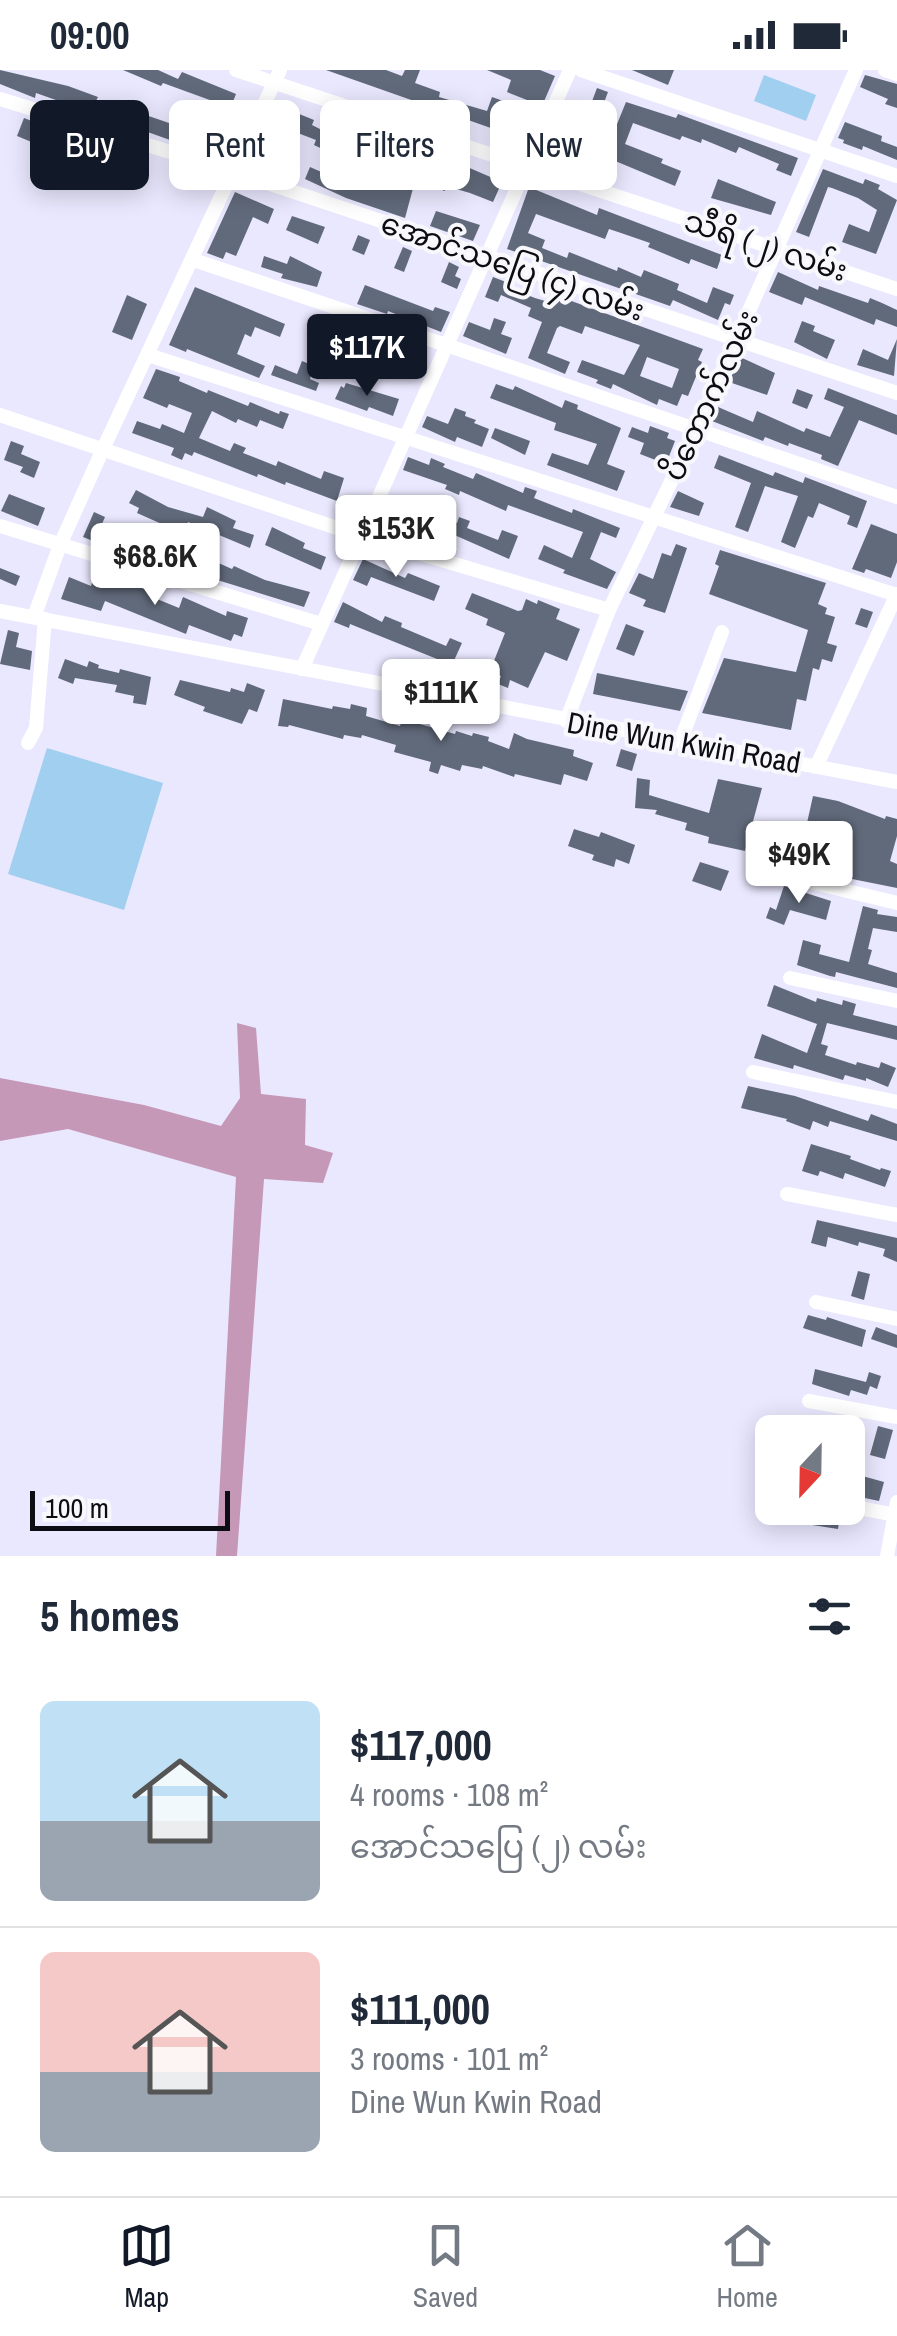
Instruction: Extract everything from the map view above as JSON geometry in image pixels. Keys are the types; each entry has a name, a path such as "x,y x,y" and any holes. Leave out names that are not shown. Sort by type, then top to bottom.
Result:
{"street":[{"name":"သီရိ (၂) လမ်း","path":"236,70 277,76 490,153"},
{"path":"556,100 570,70"},
{"path":"582,70 897,176"},
{"name":"ပိတောက်လမ်း","path":"566,721 609,610 696,430 856,70"},
{"path":"885,70 897,74"},
{"path":"266,100 277,76"},
{"name":"အောင်သပြေ (၄) လမ်း","path":"0,99 169,152"},
{"path":"28,743 36,728 40,618 60,546 226,190"},
{"name":"အောင်သပြေ (၄) လမ်း","path":"287,190 897,394"},
{"path":"302,669 515,190"},
{"name":"သီရိ (၂) လမ်း","path":"599,190 897,289"},
{"path":"194,260 897,497"},
{"path":"148,354 897,595 816,767"},
{"path":"0,415 361,536 609,610"},
{"path":"0,526 321,624"},
{"name":"Dine Wun Kwin Road","path":"0,611 897,782"},
{"path":"680,742 722,632"},
{"path":"789,877 897,903"},
{"path":"790,978 897,1000"},
{"path":"753,1072 897,1102"},
{"path":"787,1194 897,1215"},
{"path":"816,1302 897,1319"},
{"path":"809,1401 897,1417"},
{"path":"865,1508 896,1511 887,1556"}],"shaded area":[{"path":"237,1023 256,1028 261,1094 306,1099 305,1145 333,1153 323,1183 264,1179 237,1556 216,1556 236,1177 68,1129 0,1141 0,1078 144,1105 221,1126 240,1098"}],"water":[{"path":"764,75 816,95 806,121 754,101"},
{"path":"47,748 163,783 124,910 8,874"}],"building":[{"path":"0,70 98,97 56,100 36,93 35,98 0,84"},
{"path":"123,70 158,70 178,79 182,72 236,94 234,100 210,100 163,83 161,86"},
{"path":"326,70 386,70 402,76 405,70 420,70 415,83 440,92 439,97 449,100 411,100"},
{"path":"487,70 540,70 555,76 545,100 527,100 507,92 511,80"},
{"path":"632,70 674,70 668,85"},
{"path":"865,75 897,84 897,108 885,104 888,99 860,87"},
{"path":"597,88 608,92 605,100 592,100"},
{"path":"626,102 676,118 678,114 798,158 791,176 776,170 779,164 739,147 736,153 702,139 701,143 682,136 680,140 633,123 625,144 681,171 675,186 617,162 617,124"},
{"path":"490,103 490,128 470,121 470,106 487,111"},
{"path":"300,114 314,120 312,125 320,129 320,148 314,145 316,140 300,134"},
{"path":"149,116 169,123 169,140 149,132"},
{"path":"24,118 30,120 30,141 17,136"},
{"path":"845,122 882,136 881,141 897,147 897,160 863,146 862,150 843,143 838,138"},
{"path":"310,167 320,171 320,186 305,179"},
{"path":"470,168 490,177 490,190 498,190 493,202 460,190 470,190"},
{"path":"823,169 863,184 865,179 880,185 878,189 897,200 876,254 842,242 849,224 869,232 877,210 832,188 828,187 809,237 796,232"},
{"path":"718,179 776,202 771,215 711,198"},
{"path":"329,190 413,190 405,218"},
{"path":"528,190 536,190 597,215 599,208 722,255 717,269 691,259 689,264 648,247 650,243 609,229 605,239 536,214 528,233 545,240 542,248 567,258 569,252 641,277 644,270 679,284 677,290 707,303 713,287 734,295 730,305 725,303 718,320 673,300 670,306 507,249"},
{"path":"235,192 274,209 268,224 253,217 236,256 226,252 223,259 207,253"},
{"path":"436,211 480,225 473,241 430,226"},
{"path":"292,216 325,227 318,244 286,230"},
{"path":"358,235 370,240 364,255 352,250"},
{"path":"403,247 412,251 404,272 394,268"},
{"path":"264,256 287,264 290,256 322,272 317,287 281,278 283,274 261,267"},
{"path":"449,262 459,267 455,276 461,279 457,289 441,282"},
{"path":"778,272 818,290 819,286 868,303 870,298 882,303 897,310 897,327 876,319 874,325 805,297 802,305 769,292"},
{"path":"493,277 506,282 504,286 552,303 555,295 703,349 698,360 702,362 688,396 682,394 677,406 659,399 657,405 577,372 582,360 624,375 640,345 585,326 582,334 560,326 547,353 570,362 565,374 528,358 542,322 528,316 531,308 501,295 498,302 485,297","holes":["647,357 679,369 672,388 640,376"]},
{"path":"365,285 433,311 435,307 450,312 441,332 388,311 387,314 357,304"},
{"path":"195,287 285,324 280,337 255,327 251,337 245,334 237,354 265,366 259,378 169,345"},
{"path":"127,295 147,304 132,340 112,332"},
{"path":"494,318 506,322 501,334 512,338 506,354 463,336 469,322 490,330"},
{"path":"802,321 815,326 813,331 835,340 827,359 794,342"},
{"path":"320,323 372,342 363,366 349,361 351,355 314,339"},
{"path":"897,339 894,376 857,365 863,349 888,360"},
{"path":"408,350 423,355 415,376 400,370"},
{"path":"740,357 775,373 767,395 729,382"},
{"path":"302,361 314,366 310,379 319,383 316,391 271,375 275,365 297,374"},
{"path":"156,369 207,393 208,390 248,406 250,402 289,414 283,429 260,420 257,427 238,419 236,423 212,411 199,438 230,451 234,443 246,448 243,453 276,466 278,461 321,479 324,471 344,478 337,501 286,482 285,485 258,474 257,477 194,452 192,456 185,453 182,460 171,455 174,448 132,433 137,421 160,429 162,424 184,433 192,413 143,398"},
{"path":"346,383 399,399 393,416 335,399"},
{"path":"496,384 513,390 515,386 562,408 565,400 621,428 607,464 625,471 617,491 547,465 552,453 588,465 597,444 554,430 556,423 490,398"},
{"path":"828,388 897,415 897,435 859,420 838,466 821,459 822,455 789,443 788,446 765,437 763,441 712,421 718,407 753,422 757,411 804,432 806,428 830,437 844,407 824,399"},
{"path":"797,389 813,395 807,409 792,403"},
{"path":"455,408 489,429 482,447 457,437 455,442 422,427 427,416 448,424"},
{"path":"650,426 669,433 667,438 675,441 668,459 660,456 658,461 640,454 644,443 628,437 632,427 648,433"},
{"path":"495,428 530,441 525,455 491,438"},
{"path":"11,441 24,446 21,454 40,462 34,478 20,472 23,467 4,460"},
{"path":"719,455 773,476 775,472 803,483 805,477 867,501 857,528 847,524 850,516 819,503 813,518 808,516 795,548 781,542 798,496 765,486 748,532 735,527 751,483 714,468"},
{"path":"408,457 429,465 431,458 473,479 476,473 523,493 525,487 537,491 534,498 620,528 616,538 601,532 590,559 616,572 607,589 538,559 544,545 572,558 583,532 508,505 506,511 460,491 459,495 445,489 447,485 403,470"},
{"path":"136,490 168,507 203,517 207,507 236,521 233,528 254,535 250,548 188,522 180,546 232,569 234,566 265,580 310,592 304,607 150,559 164,525 137,513 139,508 129,503"},
{"path":"678,491 704,503 699,516 670,507"},
{"path":"9,494 45,508 38,526 1,511"},
{"path":"390,499 457,523 459,517 470,521 467,528 498,540 502,530 518,536 509,559 443,530 442,534 410,519 408,525 382,516"},
{"path":"94,512 105,517 102,524 128,535 121,552 83,537"},
{"path":"871,524 897,534 897,562 891,578 866,569 864,573 852,569"},
{"path":"272,527 305,543 303,548 326,557 321,570 265,545"},
{"path":"676,544 687,548 665,613 643,606 646,600 629,593 639,573 653,579 662,553 671,556"},
{"path":"720,550 826,583 818,604 827,608 825,614 835,617 827,643 837,646 832,662 822,659 819,670 813,668 806,701 797,699 791,730 702,713 724,658 796,672 808,630 709,594"},
{"path":"363,559 405,578 408,573 440,586 434,601 371,577 367,586 353,580"},
{"path":"0,568 20,576 16,586 0,579"},
{"path":"69,577 91,586 93,580 114,588 117,580 159,594 157,599 179,608 183,597 226,616 227,611 248,618 242,637 234,634 231,641 189,625 186,634 105,601 101,611 61,599"},
{"path":"472,593 518,611 526,599 560,609 556,619 580,629 567,661 545,652 528,688 510,680 508,688 498,684 501,676 490,671 505,633 486,625 488,619 465,609"},
{"path":"343,602 382,622 385,616 402,623 401,627 446,646 450,638 462,643 452,665 350,624 349,628 334,622"},
{"path":"861,608 873,612 867,628 855,624"},
{"path":"626,624 644,631 634,656 616,649"},
{"path":"8,630 19,633 16,647 32,651 30,670 0,664"},
{"path":"65,659 87,667 89,661 98,668 151,677 146,705 133,703 134,696 115,692 117,685 75,678 73,684 58,678"},
{"path":"597,673 688,691 680,711 593,694"},
{"path":"180,680 230,692 231,688 244,692 247,683 265,690 257,712 249,709 242,724 203,711 205,707 174,695"},
{"path":"283,699 332,709 350,709 351,704 367,708 366,716 400,726 402,719 455,734 473,733 509,749 514,733 574,750 573,756 593,763 587,781 564,774 561,785 515,774 514,777 483,766 482,769 462,765 460,771 441,765 438,774 429,771 431,762 394,752 396,745 362,735 344,735 343,739 289,725 278,726"},
{"path":"621,749 637,754 632,771 616,766"},
{"path":"637,778 650,780 649,795 709,813 718,779 762,788 745,851 708,843 709,837 685,830 687,823 655,814 657,810 635,808"},
{"path":"813,796 885,819 897,819 890,861 897,864 897,888 802,869 809,847 781,841 783,828 805,832"},
{"path":"574,829 599,837 601,832 635,845 629,864 616,859 614,867 568,846"},
{"path":"700,862 729,871 721,891 692,881"},
{"path":"784,886 831,901 826,920 790,910 784,925 766,918 770,907 776,910"},
{"path":"863,906 878,910 877,914 897,917 897,932 873,928 868,964 897,973 897,988 836,972 835,977 830,976 797,965 803,940 821,945 819,954 849,962"},
{"path":"774,985 816,1002 817,998 842,1005 843,1000 856,1004 853,1015 897,1026 897,1040 827,1023 821,1044 828,1046 825,1055 856,1065 857,1062 879,1068 881,1062 896,1068 888,1087 866,1078 845,1075 843,1080 754,1058 762,1034 807,1053 817,1024 767,1006"},
{"path":"748,1086 795,1096 868,1121 871,1114 897,1124 897,1141 830,1121 828,1127 813,1121 810,1130 787,1119 741,1108"},
{"path":"811,1144 891,1171 885,1187 845,1173 843,1179 820,1171 818,1176 802,1171"},
{"path":"817,1220 897,1238 897,1262 883,1256 885,1249 859,1242 858,1246 828,1237 826,1247 811,1243"},
{"path":"858,1271 870,1274 864,1300 851,1296"},
{"path":"808,1315 866,1330 862,1347 803,1328"},
{"path":"876,1327 897,1335 897,1348 871,1339"},
{"path":"815,1369 866,1382 869,1372 881,1376 877,1389 870,1386 867,1395 851,1390 849,1396 812,1384"},
{"path":"878,1426 893,1430 885,1459 870,1455"},
{"path":"865,1477 884,1482 879,1501 865,1498"}]}
